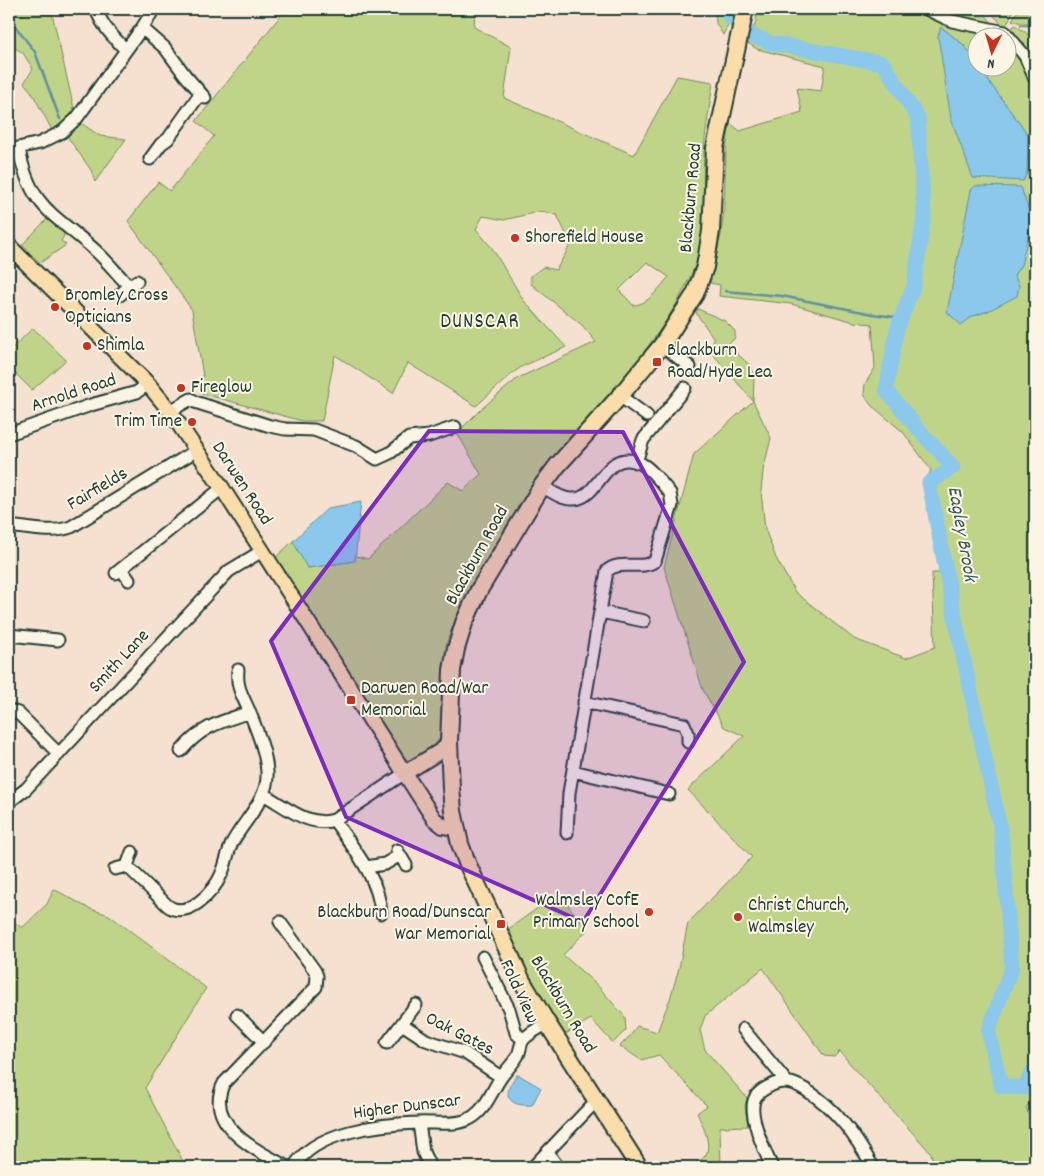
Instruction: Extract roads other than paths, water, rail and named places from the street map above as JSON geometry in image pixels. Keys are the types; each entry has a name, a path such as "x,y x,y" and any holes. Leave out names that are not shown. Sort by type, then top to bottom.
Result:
{"highway":[{"name":"Blackburn Road","path":"639,1167 522,981 460,844 453,811 449,742 452,670 464,623 479,590 542,486 557,466 620,396 662,345 695,294 705,267 711,231 715,148 744,15"}],"main road":[{"name":"Darwen Road","path":"9,246 148,384 170,411 222,488 429,810 438,823 456,828"},
{"path":"405,773 442,750 449,742"},
{"path":"429,810 438,812 453,811"}],"street":[{"path":"96,9 108,31 126,50"},
{"path":"120,295 133,283 98,253 73,238 51,214 36,197 14,150 40,143 62,132 77,118 154,9"},
{"path":"926,9 952,21 1005,32 1025,56 1035,79"},
{"path":"142,28 169,52 203,96 168,139 156,144 150,159"},
{"path":"662,345 690,367"},
{"name":"Arnold Road","path":"9,434 91,405 137,392 148,384"},
{"path":"636,462 643,440 686,388"},
{"path":"620,396 647,416"},
{"path":"170,411 191,399 208,407 270,426 285,429 314,430 356,446 376,459 390,453 409,438 429,436 455,427"},
{"name":"Fairfields","path":"9,526 44,530 71,527 197,450"},
{"path":"542,486 568,499 582,498 587,495 611,467 624,461 636,462 643,465 670,493 672,505 655,561 645,565 615,566 607,571 573,772 567,833"},
{"path":"129,580 118,571 222,488"},
{"name":"Smith Lane","path":"9,802 60,754 229,571 262,551"},
{"path":"601,612 642,618"},
{"path":"9,635 58,642"},
{"path":"127,866 172,909 182,910 193,907 219,879 232,842 263,794 267,782 266,764 250,712 233,684 238,670"},
{"path":"584,702 686,719 688,742"},
{"path":"9,710 18,713 60,754"},
{"path":"184,743 208,727 250,712"},
{"path":"573,772 662,796"},
{"path":"263,794 308,820 324,823 334,820 405,773"},
{"path":"334,820 366,867 381,904 381,913"},
{"path":"127,866 132,852"},
{"path":"366,867 385,864 398,852 406,865"},
{"path":"115,870 127,866"},
{"path":"280,922 315,972 317,982 312,991 224,1083 218,1099 218,1107 222,1117 242,1147 256,1151 288,1167"},
{"name":"Fold View","path":"483,957 509,1009 516,1033 523,1040"},
{"name":"Oak Gates","path":"387,1043 416,1005"},
{"path":"237,1015 264,1042"},
{"name":"Higher Dunscar","path":"294,1167 309,1150 324,1140 374,1126 456,1122 473,1116 486,1103 501,1077 518,1056 523,1040 547,1023"},
{"name":"Oak Gates","path":"402,1024 426,1040 465,1053 501,1077"},
{"path":"743,1029 786,1081 805,1089 831,1108 853,1134 874,1167"},
{"path":"772,1167 755,1122 753,1103 758,1093 778,1082 786,1081"},
{"path":"533,1167 596,1101"},
{"path":"419,1123 423,1152 430,1167"},
{"path":"548,1153 558,1167"}],"water":[{"path":"941,27 966,48 966,78 986,78 1028,135 1027,173 1023,181 973,178 951,119 938,36"},
{"path":"975,186 1021,187 1032,220 1021,265 1014,275 1019,286 1017,296 988,311 973,316 961,325 947,312 971,190"},
{"path":"361,502 355,561 307,568 293,541 328,508"},
{"path":"517,1075 541,1088 532,1105 517,1104 509,1098 509,1088"}],"waterway":[{"name":"Eagley Brook","path":"725,9 731,18 753,36 771,43 883,63 918,118 924,216 914,285 897,329 886,390 953,467 929,483 957,628 1001,832 1012,967 988,1031 1001,1086 1024,1088 1035,1067"},
{"path":"9,18 35,52 60,119"},
{"path":"1021,25 1035,25"},
{"path":"725,291 782,296 901,318"}],"place":[{"name":"Shorefield House","path":"515,238"},
{"name":"Bromley Cross Opticians","path":"55,307"},
{"name":"Shimla","path":"87,346"},
{"name":"Blackburn Road/Hyde Lea","path":"657,362"},
{"name":"Fireglow","path":"181,388"},
{"name":"Trim Time","path":"192,422"},
{"name":"Darwen Road/War Memorial","path":"351,700"},
{"name":"Walmsley CofE Primary School","path":"649,912"},
{"name":"Christ Church, Walmsley","path":"738,917"},
{"name":"Blackburn Road/Dunscar War Memorial","path":"501,924"}],"district":[{"name":"DUNSCAR","path":"480,323"}]}
